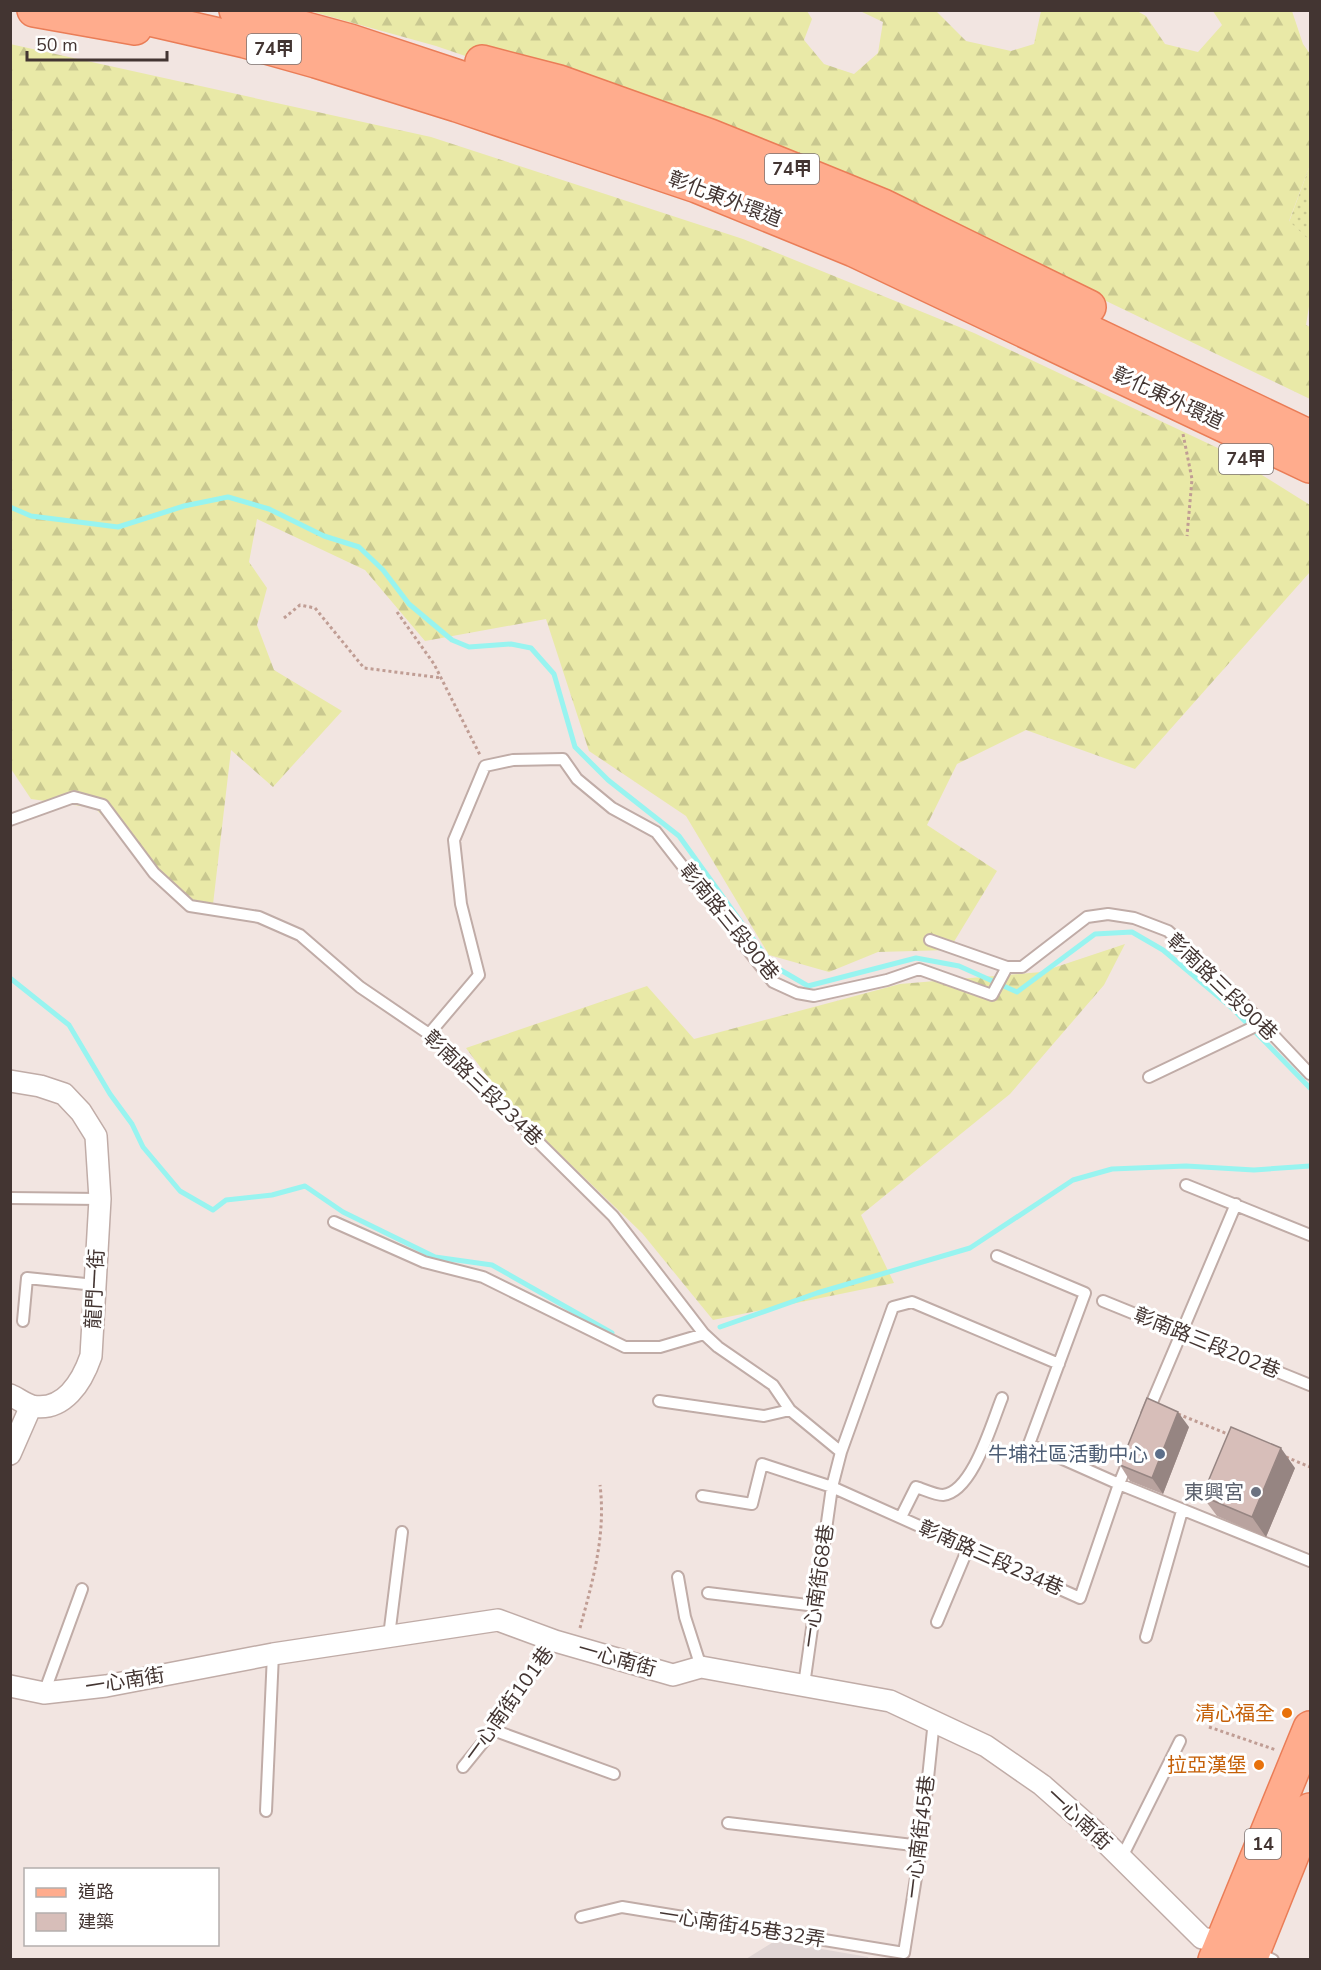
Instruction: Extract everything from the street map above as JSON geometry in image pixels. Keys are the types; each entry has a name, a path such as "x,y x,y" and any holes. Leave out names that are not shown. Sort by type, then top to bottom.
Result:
{"main road":[{"name":"74甲","path":"34,10 119,27 208,33"},
{"name":"彰化東外環道","path":"110,10 208,33 344,55"},
{"name":"彰化東外環道","path":"236,10 344,55 548,120 706,159 865,225 1311,437"},
{"name":"74甲","path":"344,55 482,62 559,82 710,136 883,206 1311,414"},
{"name":"74甲","path":"344,55 531,149 690,207 844,270 1311,490"},
{"name":"彰化東外環道","path":"548,120 697,186 854,250 1311,466"},
{"name":"14","path":"1219,1949 1311,1728"},
{"name":"14","path":"1259,1956 1311,1810"}],"street":[{"name":"龍門一街","path":"10,1081 40,1086 64,1094 81,1112 96,1136 99,1199 91,1356 85,1375 78,1387 53,1406 31,1406"},
{"path":"10,1395 31,1406 10,1454"},
{"name":"一心南街","path":"10,1686 44,1693 106,1686 273,1654 498,1620 555,1641 674,1675 701,1667 890,1701 986,1746 1042,1785 1202,1938 1219,1949 1259,1956"}],"lane":[{"name":"彰南路三段90巷","path":"485,766 513,760 563,759 577,779 612,808 656,832 773,982 797,993 813,996 887,980 919,969 992,995 1007,967 1022,968 1087,917 1108,914 1134,918 1168,931 1225,984 1311,1074"},
{"path":"429,1034 479,975 460,904 454,840 485,766"},
{"name":"彰南路三段234巷","path":"10,820 74,797 103,805 154,873 190,906 259,916 300,935 360,987 429,1034 613,1216 704,1334 718,1347 773,1385 790,1410 841,1452"},
{"path":"930,940 1007,967"},
{"path":"1149,1077 1262,1023"},
{"path":"1186,1185 1311,1234"},
{"path":"10,1198 99,1199"},
{"path":"1143,1423 1179,1332 1236,1204"},
{"path":"334,1222 424,1262 483,1277 625,1347 660,1347 704,1334"},
{"path":"997,1256 1085,1293 1029,1444 1182,1511 1311,1562"},
{"path":"23,1321 27,1278 95,1285"},
{"name":"彰南路三段202巷","path":"1103,1301 1311,1385"},
{"name":"一心南街68巷","path":"804,1685 832,1487 841,1452 893,1307 912,1302 1059,1364"},
{"path":"901,1517 916,1487 941,1495 955,1491 976,1464 1002,1398"},
{"path":"659,1401 764,1416 790,1410"},
{"path":"1119,1484 1135,1443"},
{"name":"彰南路三段234巷","path":"702,1496 752,1504 762,1464 832,1487 1080,1598 1119,1484"},
{"path":"1146,1637 1182,1511"},
{"path":"389,1636 402,1533"},
{"path":"937,1622 968,1548"},
{"path":"678,1577 685,1617 701,1667"},
{"path":"44,1693 82,1589"},
{"path":"708,1593 816,1606"},
{"name":"一心南街101巷","path":"464,1767 493,1730 555,1641"},
{"path":"266,1811 273,1654"},
{"name":"一心南街45巷","path":"904,1953 921,1846 934,1720"},
{"path":"493,1730 614,1774"},
{"path":"1121,1859 1180,1741"},
{"path":"728,1823 921,1846"},
{"name":"一心南街45巷32弄","path":"581,1917 622,1907 904,1953"}],"path":[{"path":"1182,428 1192,479 1187,536"},
{"path":"284,618 300,605 315,608 364,668 442,678"},
{"path":"397,612 442,678 485,766"},
{"path":"1151,1403 1236,1437"},
{"path":"1279,1454 1311,1467"},
{"path":"575,1647 597,1565 604,1515 600,1485"},
{"path":"1209,1726 1299,1758"}],"shaded area":[{"path":"775,1941 868,1957 869,1959 746,1959"}],"green space":[{"path":"310,11 807,11 812,19 804,40 824,64 854,74 878,53 883,22 860,11 936,11 966,41 1011,51 1034,44 1041,11 1137,11 1146,16 1165,44 1198,52 1222,25 1213,11 1292,11 1303,44 1310,54 1310,165 1289,221 1310,241 1310,300 1306,325 1310,327 1310,399 1077,287 685,131 436,46"},
{"path":"10,44 431,137 743,239 974,333 1222,450 1310,505 1310,572 1135,769 1026,730 957,764 927,825 997,871 949,950 878,952 829,972 769,955 686,816 589,751 546,619 425,641 365,570 257,519 249,562 267,588 257,625 274,670 342,711 273,787 231,750 212,913 191,910 95,808 31,799 11,769"},
{"path":"1310,165 1310,241 1289,222"},
{"path":"1125,944 1104,985 1010,1094 861,1215 894,1283 713,1320 642,1233 508,1104 466,1048 647,986 694,1039 900,984 1041,972"}],"building":[{"path":"1147,1398 1178,1412 1152,1478 1120,1465"},
{"path":"1231,1427 1281,1448 1252,1517 1202,1496"}],"waterway":[{"path":"10,507 31,516 118,527 184,506 228,497 269,509 324,536 359,547 383,570 409,604 452,640 469,647 511,644 531,648 554,674 575,747 608,780 679,836 772,965 808,986 916,958 959,966 1017,992 1095,934 1132,932 1163,950 1232,1008 1310,1088"},
{"path":"10,978 69,1025 110,1094 132,1124 143,1147 180,1191 213,1210 226,1200 272,1195 305,1186 343,1212 435,1257 492,1265 612,1333"},
{"path":"720,1327 817,1293 970,1248 1073,1180 1112,1169 1186,1166 1254,1170 1310,1166"}],"place":[{"name":"牛埔社區活動中心","path":"1160,1454"},
{"name":"東興宮","path":"1256,1492"},
{"name":"清心福全","path":"1287,1713"},
{"name":"拉亞漢堡","path":"1259,1765"}]}
